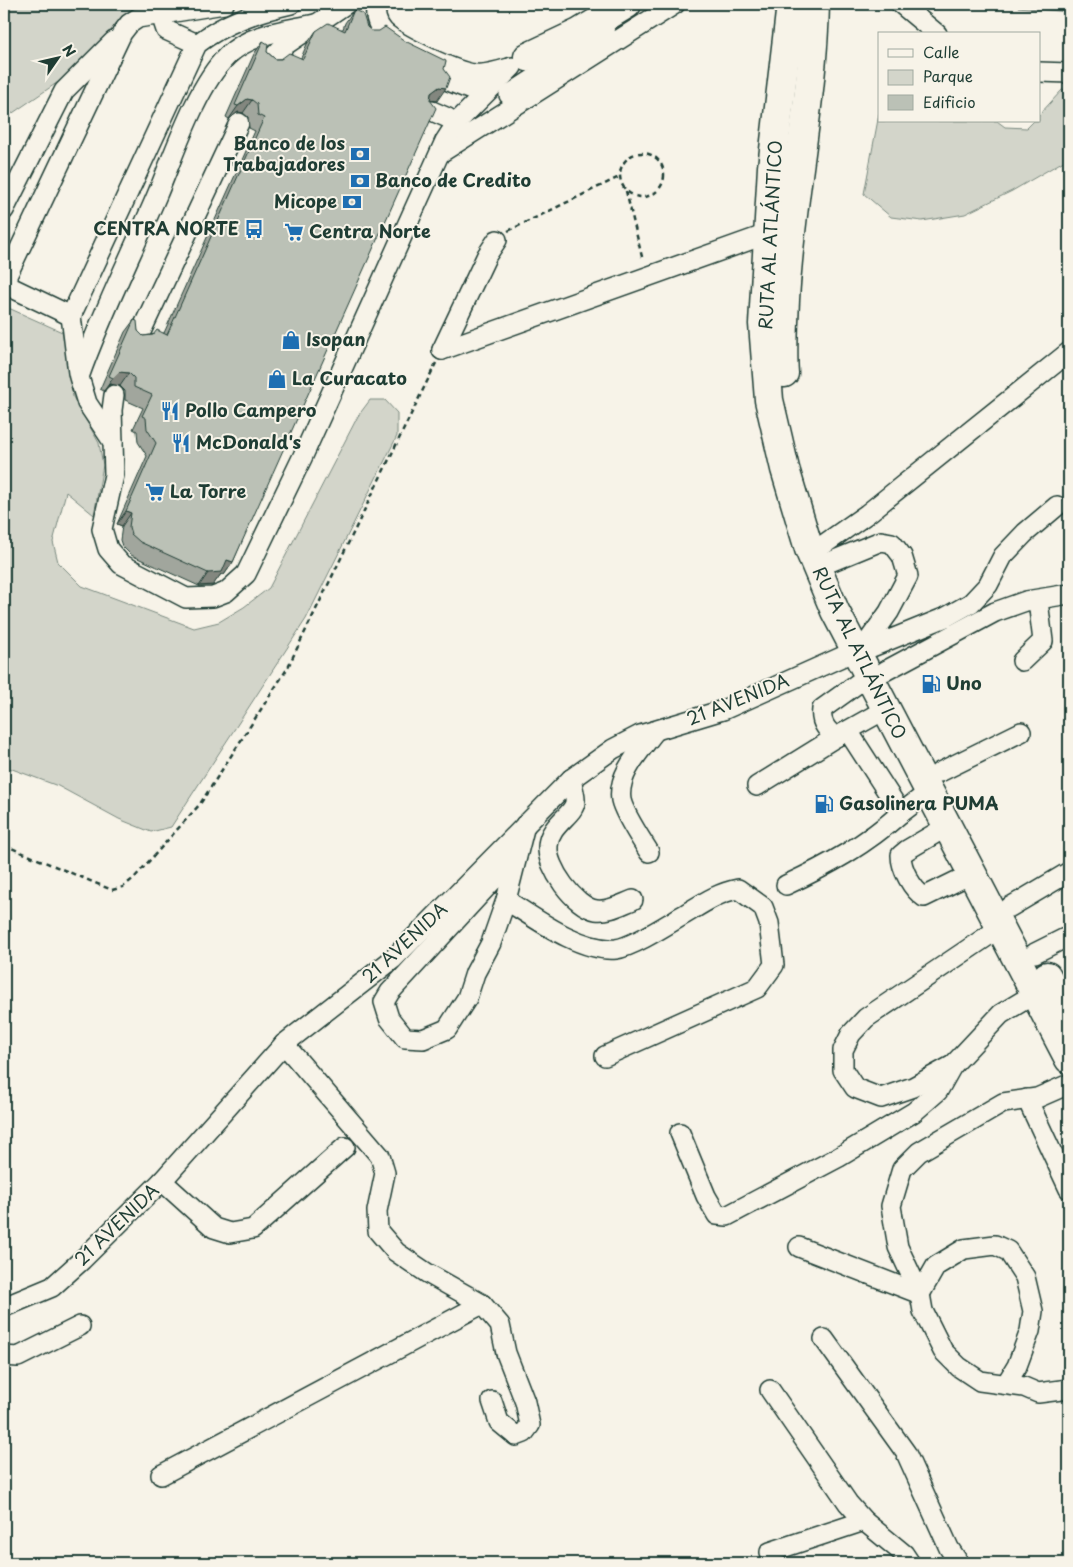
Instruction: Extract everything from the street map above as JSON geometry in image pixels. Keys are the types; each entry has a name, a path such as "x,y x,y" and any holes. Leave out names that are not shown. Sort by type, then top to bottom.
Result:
{"highway":[{"path":"777,4 783,76"},
{"name":"RUTA AL ATLÁNTICO","path":"791,4 772,167 767,234 763,324 769,400 785,469 809,549 865,646"},
{"path":"782,354 778,307 779,267 802,35 802,4"},
{"name":"RUTA AL ATLÁNTICO","path":"815,4 814,46 792,214 782,354 787,401 799,464 826,553 877,674 1006,917 1036,993 1069,1059"},
{"path":"814,46 822,4"},
{"path":"520,62 623,11"},
{"name":"RUTA AL ATLÁNTICO","path":"877,674 886,709 934,781 948,826 973,873 1035,953 1069,1016"}],"street":[{"path":"70,316 4,283 122,34 129,24 138,18 224,4"},
{"path":"113,442 87,403 79,377 70,316 193,42 227,24 259,11 291,4"},
{"path":"269,61 284,46 346,4"},
{"path":"366,4 364,20 367,33"},
{"path":"378,4 377,20 383,31 412,48 461,71 477,74 496,72 520,62"},
{"path":"478,115 601,35 623,11 675,4"},
{"path":"901,4 935,32"},
{"path":"193,9 185,22 193,42"},
{"path":"438,154 575,69 623,11"},
{"path":"161,15 166,30 193,42"},
{"path":"79,377 188,122 214,74 227,57 241,45 259,36 315,24"},
{"path":"4,210 64,90 122,34"},
{"path":"114,395 114,476 102,529 104,539 114,557 122,564 186,598 213,597 237,584 246,574 302,458 438,154 458,121 487,90 520,62"},
{"path":"1040,72 1069,73"},
{"path":"446,80 471,90 487,90"},
{"path":"138,338 239,123"},
{"path":"442,350 767,234"},
{"path":"442,350 486,255 497,240"},
{"path":"826,553 867,514 1069,352"},
{"name":"21 AVENIDA","path":"4,1307 52,1287 82,1260 162,1181 284,1044 393,959 571,779 613,749 640,735 723,710 865,646 946,617 971,603 988,585 1003,556 1025,533 1057,506"},
{"path":"826,553 881,541 892,543 902,556 908,576 889,612 865,646"},
{"path":"901,813 842,734 824,726 821,716 822,709 877,674 995,612 1026,601 1038,601 1069,594"},
{"path":"1022,661 1043,641 1038,601"},
{"path":"757,786 886,709"},
{"path":"649,852 621,802 621,787 626,772 654,731"},
{"path":"786,885 834,863 878,833 934,781 1021,732"},
{"path":"571,779 576,801 572,810 560,820 551,834 548,847 552,867 564,885 580,903 596,910 616,908 633,900"},
{"path":"518,853 390,992 384,1002 389,1018 406,1038 423,1039 447,1029 467,998 475,973 491,943 506,900 526,824"},
{"path":"948,826 907,850 902,855 901,865 919,893 924,897 973,873"},
{"path":"953,1065 913,1087 880,1098 855,1088 843,1070 842,1050 850,1034 866,1018 1069,872"},
{"path":"506,900 550,927 590,947 616,949 652,933 722,892 738,889 763,907 769,923 774,965 757,988 605,1056"},
{"path":"1035,953 1069,936"},
{"path":"680,1133 706,1196 717,1215 727,1216 839,1157 914,1112 938,1091 953,1065 1001,1014 1036,993"},
{"path":"284,1044 380,1156 385,1173 377,1211 378,1231 396,1252 426,1273 482,1304 500,1325 506,1352 525,1402 530,1425 524,1433 516,1436 499,1422 492,1402"},
{"path":"1069,1084 1046,1095 1003,1103 919,1152 902,1169 891,1206 898,1247 920,1294 923,1311 943,1351 958,1367 980,1381 1024,1387 1038,1393 1069,1389"},
{"path":"1027,1099 1069,1189"},
{"path":"162,1181 214,1228 230,1233 253,1229 345,1146"},
{"path":"920,1294 936,1266 964,1249 995,1245 1008,1251 1025,1277 1033,1311 1030,1331 1017,1366 1006,1384"},
{"path":"799,1247 920,1294"},
{"path":"161,1475 482,1304"},
{"path":"4,1356 18,1357 80,1326"},
{"path":"824,1339 906,1453 949,1548 959,1563"},
{"path":"770,1390 848,1503 864,1521 904,1554 910,1563"},
{"path":"770,1552 864,1521"}],"path":[{"path":"626,191 640,198 654,194 664,182 663,167 654,156 640,152 633,154 622,163 619,177 626,191 647,277"},
{"path":"497,240 510,229 619,177"},
{"path":"4,845 112,890 122,887 134,878 194,812 287,668 442,350"}],"green space":[{"path":"4,4 195,4 150,13 102,52 4,119"},
{"path":"1018,4 1069,4 1069,12 1018,7"},
{"path":"1069,88 1069,158 1012,191 965,214 922,221 891,217 864,194 878,119 878,122 998,122 1005,127 1027,128 1033,122 1040,122 1040,114 1062,90"},
{"path":"4,306 80,340 70,375 73,397 99,443 103,465 94,515 66,492 53,542 58,562 82,586 194,628 219,622 244,607 269,588 358,416 370,400 385,400 397,413 397,436 306,619 171,827 151,832 119,819 58,786 4,766"}],"building":[{"name":"Centra Norte","path":"354,10 363,14 367,27 372,31 379,31 385,27 405,41 446,61 444,69 450,77 446,88 439,87 431,93 430,100 436,108 233,562 227,560 222,572 208,573 140,542 131,534 129,527 131,513 126,511 156,443 147,429 146,418 142,416 152,395 134,387 134,378 129,373 119,372 113,378 109,376 134,320 137,321 138,331 143,336 153,335 157,330 167,335 264,118 258,115 257,104 252,100 247,99 238,106 235,105 263,41 268,44 267,52 275,59 281,59 289,53 303,59 316,31 328,23 345,31"}],"place":[{"name":"Banco de los Trabajadores","path":"360,154"},
{"name":"Banco de Credito","path":"360,181"},
{"name":"Micope","path":"352,202"},
{"name":"CENTRA NORTE","path":"254,229"},
{"name":"Centra Norte","path":"294,232"},
{"name":"Isopan","path":"291,340"},
{"name":"La Curacato","path":"277,379"},
{"name":"Pollo Campero","path":"170,411"},
{"name":"McDonald's","path":"181,443"},
{"name":"La Torre","path":"155,492"},
{"name":"Uno","path":"931,684"},
{"name":"Gasolinera PUMA","path":"824,804"}]}
